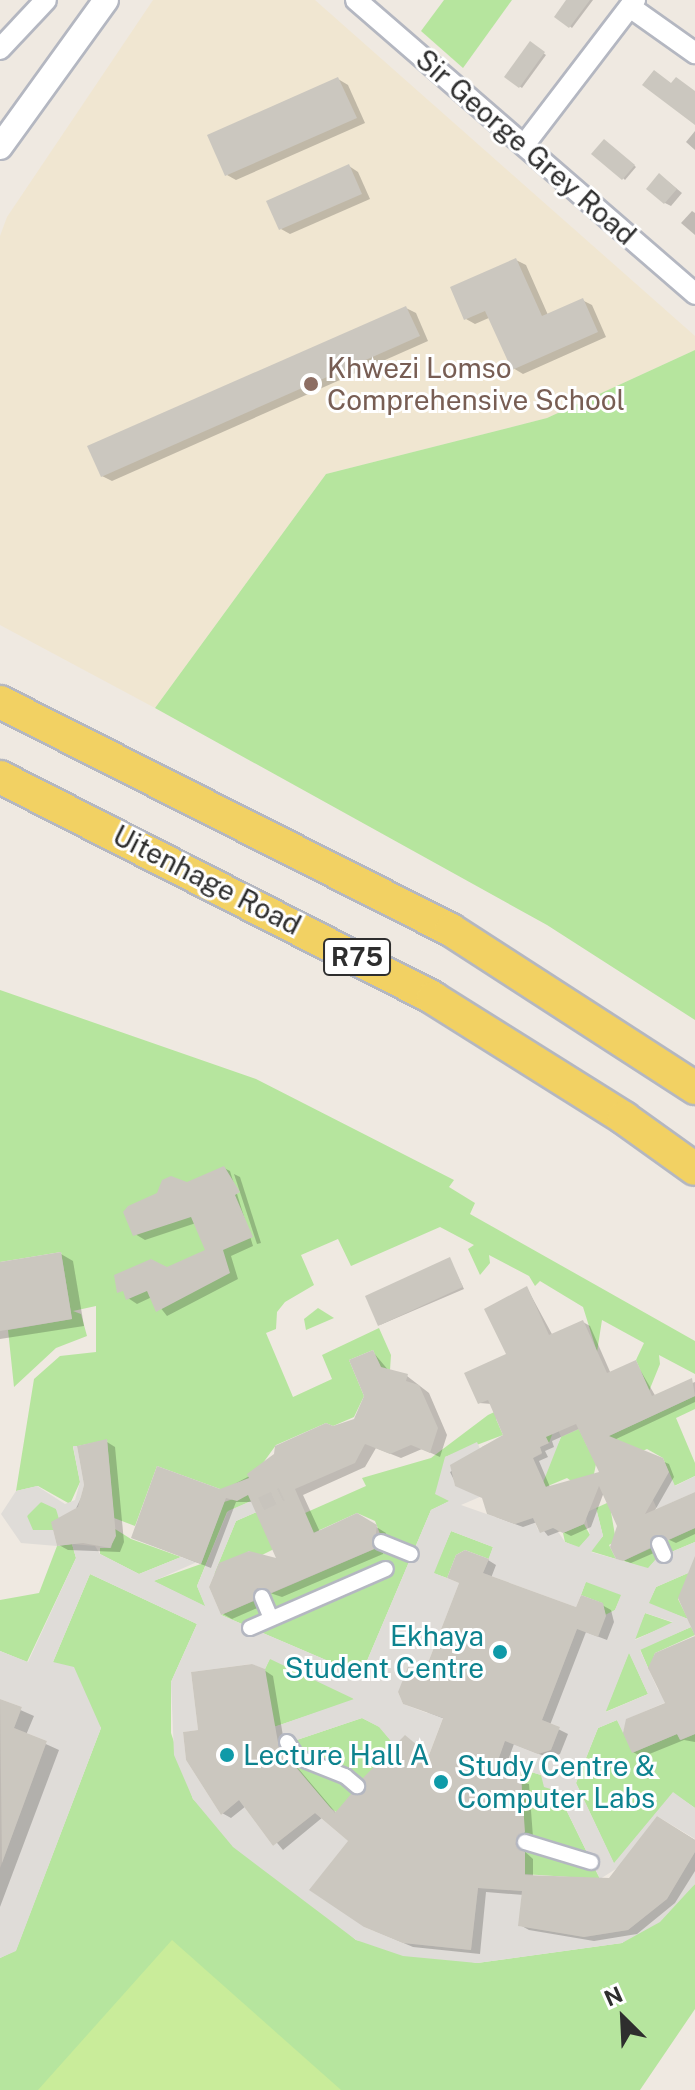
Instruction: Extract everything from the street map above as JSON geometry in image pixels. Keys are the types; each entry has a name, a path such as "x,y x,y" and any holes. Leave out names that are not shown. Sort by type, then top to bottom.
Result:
{"main road":[{"name":"R75","path":"0,702 451,930 695,1088"},
{"name":"Uitenhage Road","path":"0,777 433,998 613,1111 695,1169"}],"street":[{"path":"0,49 46,0"},
{"path":"0,147 106,0"},
{"name":"Sir George Grey Road","path":"356,0 695,294"},
{"path":"524,145 632,3 695,53"},
{"path":"381,1542 411,1554"},
{"path":"250,1628 386,1569"},
{"path":"262,1597 271,1618"},
{"path":"287,1742 297,1757 357,1786"},
{"path":"525,1842 591,1862"}],"shaded area":[{"name":"Khwezi Lomso Comprehensive School","path":"153,0 315,0 695,336 695,350 547,418 326,474 155,708 0,625 0,236 7,217"},
{"path":"556,1424 561,1437 531,1513 538,1530 555,1527 565,1542 579,1547 590,1535 585,1513 596,1508 603,1536 591,1552 648,1568 657,1558 695,1542 695,1570 656,1587 649,1603 688,1619 691,1627 640,1650 658,1690 671,1700 627,1719 623,1733 617,1720 598,1728 576,1783 614,1863 673,1792 695,1808 695,1839 657,1816 619,1867 600,1879 557,1791 544,1787 541,1775 522,1769 521,1777 492,1777 510,1726 538,1754 551,1750 560,1727 542,1720 577,1629 615,1610 621,1595 586,1582 576,1607 483,1573 493,1547 451,1531 434,1573 459,1583 424,1673 398,1692 403,1704 427,1713 448,1704 429,1755 405,1736 396,1747 379,1727 362,1718 279,1746 271,1728 354,1699 270,1659 265,1669 251,1664 191,1672 198,1730 183,1732 186,1760 221,1815 239,1800 273,1846 315,1813 348,1841 364,1927 403,1943 471,1950 478,1888 522,1891 519,1926 584,1937 628,1930 667,1899 695,1852 695,1884 660,1922 622,1943 477,1963 403,1956 356,1940 233,1847 193,1799 174,1755 171,1682 197,1624 90,1574 53,1662 74,1667 101,1728 16,1951 0,1958 0,1868 47,1741 14,1728 22,1707 0,1699 0,1651 28,1662 76,1558 72,1544 95,1546 100,1554 139,1574 181,1557 197,1562 154,1581 205,1606 197,1586 228,1511 258,1498 259,1511 236,1521 209,1587 221,1615 361,1675 431,1510 449,1501 435,1494 445,1457 477,1442 481,1451 451,1465 455,1486 532,1471 533,1458 542,1454 540,1447 549,1443","holes":["489,1493 531,1500 523,1521 515,1524 461,1505","645,1613 673,1622 635,1640","629,1653 648,1694 606,1712"]},
{"path":"73,1446 77,1446 84,1485 78,1507 59,1519 56,1509 41,1502 27,1516 33,1530 53,1530 57,1546 21,1543 1,1514 16,1491 37,1486 65,1504 75,1500 80,1482"},
{"path":"669,1472 675,1486 695,1476 695,1492 657,1509 647,1486"}],"green space":[{"path":"444,0 512,0 463,68 421,31"},
{"path":"695,350 695,1020 547,925 155,708 326,474 547,418"},
{"path":"0,990 256,1079 454,1180 449,1187 475,1203 470,1214 695,1341 695,1374 659,1355 660,1364 649,1391 636,1360 644,1343 602,1320 597,1352 583,1307 540,1281 535,1286 529,1276 489,1255 490,1263 480,1275 468,1249 474,1245 440,1227 351,1266 338,1239 301,1255 314,1285 285,1302 277,1312 276,1329 266,1333 293,1397 332,1379 322,1355 379,1328 391,1355 389,1385 373,1350 349,1360 364,1396 354,1417 333,1426 326,1423 276,1445 250,1481 234,1489 220,1489 157,1466 135,1526 114,1518 107,1440 73,1447 80,1482 70,1504 38,1486 16,1491 34,1379 60,1356 96,1352 96,1306 73,1311 81,1314 87,1336 56,1348 14,1387 8,1330 72,1319 61,1252 0,1262"},
{"path":"318,1308 334,1318 306,1330 304,1319"},
{"path":"528,1396 541,1403 555,1434 549,1443 496,1419 503,1435 445,1457 450,1501 431,1510 361,1675 221,1615 379,1547 382,1539 375,1521 357,1513 300,1539 305,1513 366,1486 362,1478 431,1458 488,1415"},
{"path":"695,1396 695,1409 676,1418 695,1463 695,1476 674,1486 663,1458 647,1449 618,1462 596,1464 594,1474 574,1483 567,1478 543,1488 543,1475 561,1437 579,1429 587,1446"},
{"path":"255,1492 258,1498 227,1512 197,1586 206,1607 153,1581 201,1564 224,1502"},
{"path":"631,1492 611,1512 616,1541 609,1545 616,1559 590,1551 603,1536 596,1508"},
{"path":"43,1502 54,1507 59,1518 54,1529 43,1534 32,1529 27,1518 32,1507"},
{"path":"259,1511 278,1547 258,1557 249,1551 214,1574 236,1521"},
{"path":"584,1524 590,1535 579,1548 565,1542 563,1533"},
{"path":"695,1528 695,1542 657,1558 648,1569 623,1561"},
{"path":"115,1529 131,1539 181,1557 139,1574 100,1554 100,1548 111,1548"},
{"path":"451,1531 493,1547 489,1559 465,1550 456,1555 447,1578 433,1573"},
{"path":"72,1544 76,1558 27,1662 0,1651 0,1600 39,1593 57,1546"},
{"path":"695,1570 678,1599 688,1619 648,1604 656,1587"},
{"path":"90,1574 197,1624 171,1682 171,1733 193,1799 356,1940 477,1963 622,1943 695,1884 695,2009 640,2090 0,2090 0,1958 16,1950 101,1728 53,1662"},
{"path":"586,1581 622,1594 615,1610 606,1616 602,1603 581,1595"},
{"path":"645,1613 674,1623 633,1640"},
{"path":"691,1627 695,1635 655,1653 649,1670 640,1649"},
{"path":"629,1652 648,1694 605,1712"},
{"path":"270,1658 352,1695 354,1700 271,1728 265,1669"},
{"path":"362,1718 380,1727 396,1747 352,1793 405,1837 398,1856 329,1807 279,1746"},
{"path":"617,1720 634,1752 677,1734 681,1740 695,1734 695,1808 673,1793 614,1864 576,1783 598,1728"},
{"path":"521,1769 541,1775 557,1791 600,1879 433,1868 524,1855"},
{"path":"172,1940 341,2090 38,2090"}],"building":[{"path":"566,0 590,0 569,28 554,17"},
{"path":"530,41 545,52 519,88 504,77"},
{"path":"654,70 671,83 676,77 695,91 695,125 642,85"},
{"path":"338,77 357,118 225,176 207,135"},
{"path":"604,139 635,165 622,180 591,154"},
{"path":"349,164 362,194 279,230 266,201"},
{"path":"659,173 677,189 664,204 646,189"},
{"path":"516,258 542,316 583,298 598,332 512,370 485,311 464,320 450,287"},
{"path":"406,306 420,336 101,477 87,446"},
{"path":"224,1166 240,1192 235,1195 253,1237 223,1250 230,1273 156,1312 147,1291 126,1300 123,1291 117,1293 114,1275 151,1259 167,1267 205,1250 191,1217 133,1236 123,1212 128,1206 157,1193 162,1180 171,1176 187,1182"},
{"path":"61,1252 72,1319 0,1331 0,1262"},
{"path":"450,1257 463,1287 378,1326 365,1296"},
{"path":"527,1286 549,1335 583,1320 607,1373 636,1360 652,1396 692,1378 695,1396 609,1436 663,1458 669,1472 645,1514 695,1492 695,1528 668,1540 656,1535 650,1548 623,1561 616,1559 610,1547 617,1526 599,1486 584,1524 563,1533 553,1528 540,1533 533,1518 515,1524 487,1514 482,1498 455,1486 450,1465 503,1435 488,1400 478,1404 464,1373 506,1354 484,1309","holes":["576,1424 599,1472 546,1487 533,1458 542,1453 540,1447 549,1443 546,1437"]},
{"path":"373,1350 381,1367 408,1374 406,1381 419,1385 438,1428 430,1453 411,1445 390,1454 365,1444 355,1463 295,1489 314,1533 357,1513 377,1525 374,1549 271,1593 257,1588 253,1601 221,1615 209,1587 219,1563 249,1551 276,1558 248,1495 237,1501 226,1498 201,1564 131,1538 157,1466 220,1489 249,1478 247,1474 274,1454 275,1446 326,1423 333,1426 354,1419 364,1396 349,1360"},
{"path":"107,1439 116,1536 110,1548 83,1543 57,1546 51,1522 78,1507 84,1485 77,1446"},
{"path":"465,1550 489,1559 483,1573 576,1607 581,1595 603,1603 606,1616 598,1637 577,1629 542,1720 560,1727 551,1750 538,1754 505,1741 492,1777 521,1777 525,1832 515,1844 525,1852 525,1875 609,1878 657,1816 695,1840 695,1852 667,1899 628,1930 584,1937 518,1926 522,1891 478,1888 471,1950 403,1943 364,1927 309,1890 348,1841 315,1813 273,1846 239,1800 221,1815 186,1760 183,1732 198,1730 191,1672 252,1664 265,1669 279,1748 335,1813 351,1794 364,1793 363,1778 405,1735 429,1755 443,1718 403,1704 398,1692 408,1667 424,1673 459,1583 447,1578 456,1555"},
{"path":"695,1556 695,1636 678,1598"},
{"path":"695,1636 695,1734 680,1740 677,1734 632,1753 623,1733 626,1719 665,1703 648,1668 655,1653"},
{"path":"0,1699 22,1707 14,1728 47,1741 2,1863"}],"tunnel":[{"path":"261,1504 282,1494"}],"place":[{"name":"Khwezi Lomso Comprehensive School","path":"311,384"},
{"name":"Ekhaya Student Centre","path":"500,1652"},
{"name":"Lecture Hall A","path":"227,1755"},
{"name":"Study Centre & Computer Labs","path":"441,1782"}]}
